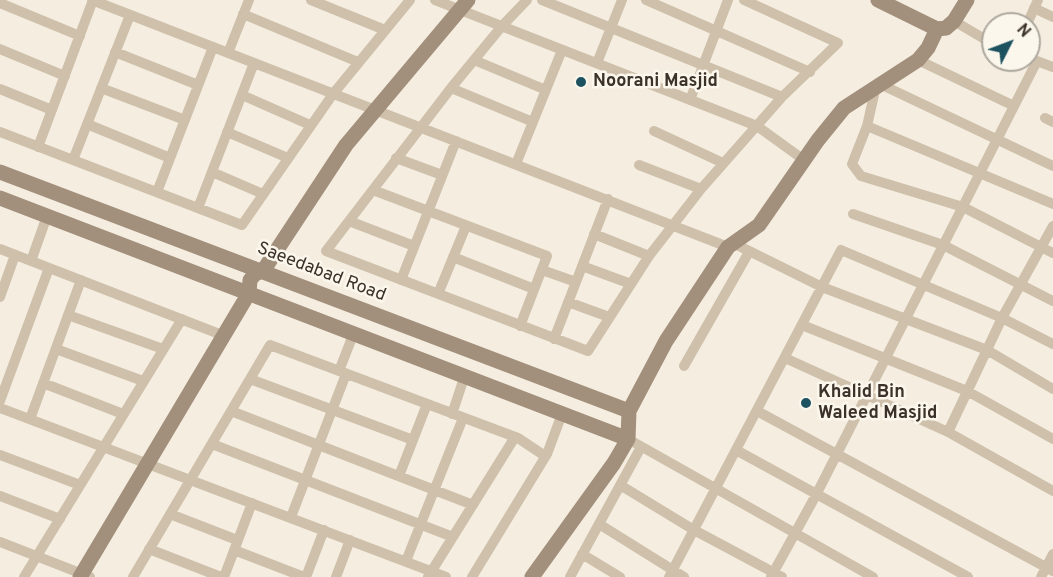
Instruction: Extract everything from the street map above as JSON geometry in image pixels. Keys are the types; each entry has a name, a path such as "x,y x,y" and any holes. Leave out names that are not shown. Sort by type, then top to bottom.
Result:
{"street":[{"path":"39,147 92,0 673,225 749,252 822,287 987,350 1053,389"},
{"path":"228,53 249,0"},
{"path":"311,0 385,30"},
{"path":"0,132 242,225 333,94 410,0"},
{"path":"435,0 463,5 502,26 757,126 804,160"},
{"path":"527,0 502,26 451,88 326,251 588,351 649,256 701,189 782,97 838,43 744,0"},
{"path":"542,0 782,97"},
{"path":"597,63 622,0"},
{"path":"646,0 717,29 810,72"},
{"path":"690,99 728,0"},
{"path":"878,0 906,6 937,29 946,28 954,21 967,0"},
{"path":"0,3 80,36"},
{"path":"1036,4 1053,17"},
{"path":"0,542 84,576 147,463 249,293 250,280 255,274 263,271 346,145 463,5"},
{"path":"243,14 358,62"},
{"path":"73,160 130,15"},
{"path":"954,21 981,37"},
{"path":"570,577 620,485 635,443 629,411 666,341 730,245 759,225 844,108 918,60 928,48 937,29"},
{"path":"157,192 213,47"},
{"path":"0,49 65,76"},
{"path":"516,164 562,50"},
{"path":"115,52 198,85"},
{"path":"474,60 546,90"},
{"path":"918,60 1014,106"},
{"path":"198,208 254,63"},
{"path":"620,485 775,576 1014,106 1028,72"},
{"path":"878,85 867,126 852,164 861,176 963,207 1053,253"},
{"path":"878,85 1053,166"},
{"path":"101,88 184,120"},
{"path":"451,88 533,122"},
{"path":"0,89 52,110"},
{"path":"242,95 310,125"},
{"path":"87,124 170,158"},
{"path":"867,126 1053,204"},
{"path":"654,131 723,163"},
{"path":"227,132 288,158"},
{"path":"401,280 456,141"},
{"path":"396,158 442,175"},
{"path":"639,165 701,189"},
{"name":"Saeedabad Road","path":"0,172 629,411"},
{"path":"212,172 263,194"},
{"path":"373,190 547,256 520,326"},
{"path":"0,198 635,443 794,535 873,577"},
{"path":"554,339 608,199"},
{"path":"853,214 943,245 1053,301"},
{"path":"31,261 47,216"},
{"path":"349,221 414,246"},
{"path":"438,294 466,226"},
{"path":"948,432 1002,318 1053,226"},
{"path":"594,234 649,256"},
{"path":"0,249 222,335"},
{"path":"671,574 841,250 1002,318 1053,344"},
{"path":"684,366 749,252"},
{"path":"0,297 15,255"},
{"path":"453,257 534,289"},
{"path":"582,266 631,284"},
{"path":"0,401 49,268"},
{"path":"542,270 576,282"},
{"path":"30,419 81,280"},
{"path":"568,302 609,317"},
{"path":"68,315 163,349"},
{"path":"24,577 182,319"},
{"path":"802,325 967,392 1053,439"},
{"path":"291,517 332,410 353,335"},
{"path":"133,577 270,345 515,437 545,456"},
{"path":"56,349 144,381"},
{"path":"784,358 948,432 1053,491"},
{"path":"452,414 464,378"},
{"path":"250,380 413,440"},
{"path":"43,383 123,414"},
{"path":"399,476 427,404"},
{"path":"0,408 406,561 430,574 446,577"},
{"path":"231,411 473,505"},
{"path":"757,411 1047,572 1053,554"},
{"path":"472,577 545,456 562,414"},
{"path":"406,561 463,418"},
{"path":"430,574 515,437"},
{"path":"532,577 635,443"},
{"path":"212,444 453,537"},
{"path":"736,450 968,577"},
{"path":"0,455 80,485"},
{"path":"0,496 60,519"},
{"path":"149,549 222,577 252,503"},
{"path":"170,514 305,577 324,530"},
{"path":"599,524 671,574 684,577"},
{"path":"337,577 350,540"},
{"path":"582,554 620,577"}],"place":[{"name":"Noorani Masjid","path":"581,82"},
{"name":"Khalid Bin Waleed Masjid","path":"806,403"}]}
